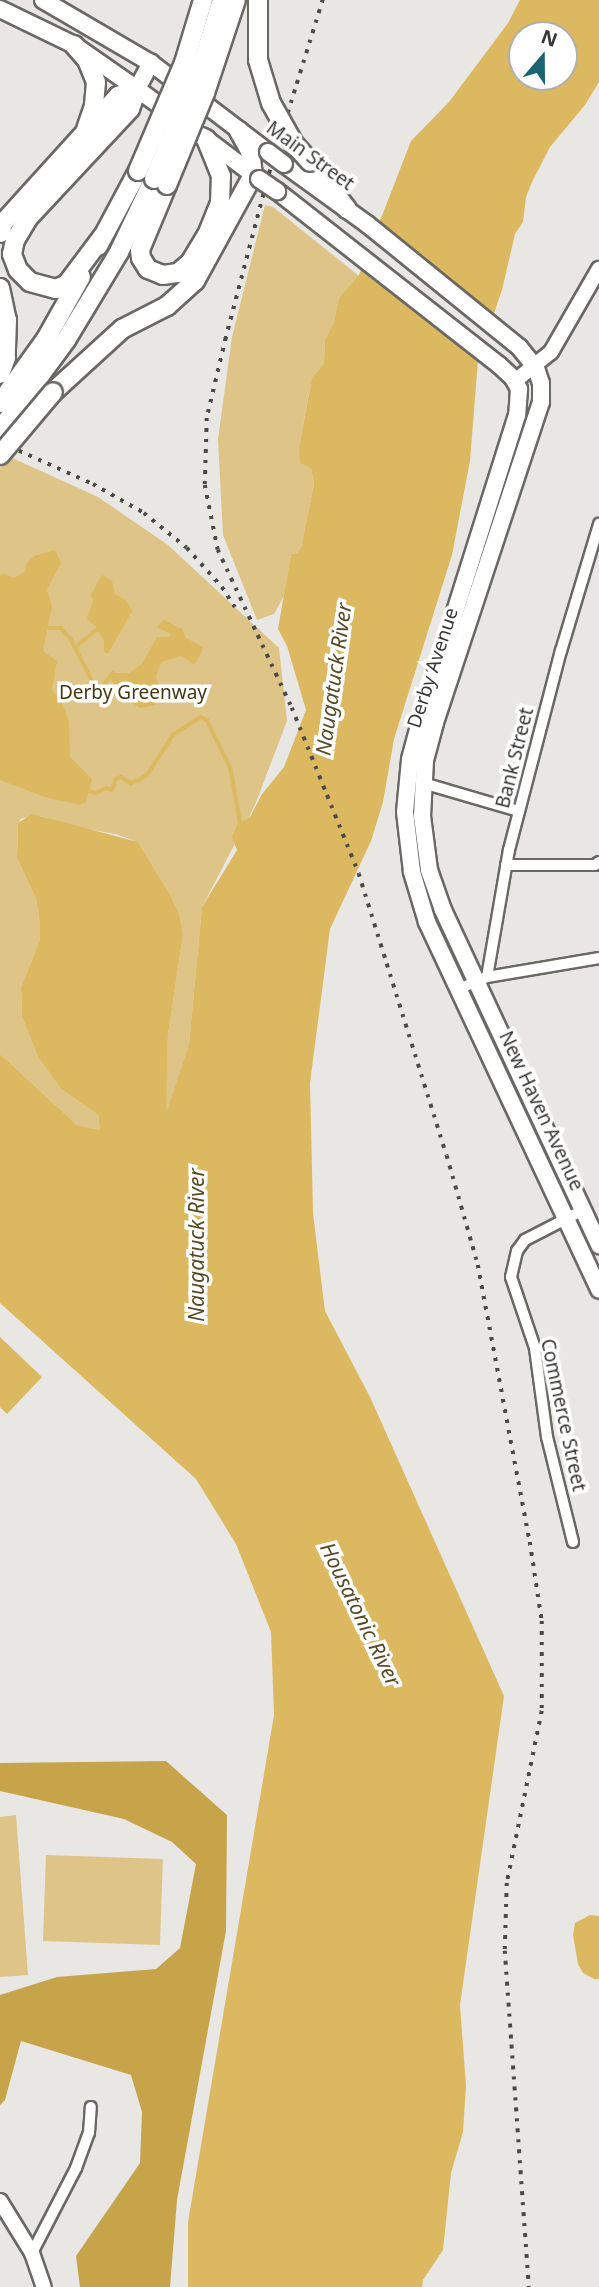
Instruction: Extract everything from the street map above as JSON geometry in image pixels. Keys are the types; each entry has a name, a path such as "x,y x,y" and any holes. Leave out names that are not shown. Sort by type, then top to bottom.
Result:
{"highway":[{"path":"2,400 46,340 138,171 184,63 203,0"},
{"path":"206,139 221,176 220,203 199,250 185,269 171,275 148,269 141,258 140,250 222,0"},
{"path":"0,430 66,340 161,182 205,93 236,0"},
{"path":"258,0 258,61 271,103 294,144 347,209"},
{"path":"74,45 87,60 96,82 91,118 79,141"},
{"path":"103,236 68,284 56,289 43,288 30,282 18,270 12,254 15,240 27,218 130,109 138,89"},
{"path":"0,233 4,223 118,96 138,89"},
{"path":"0,455 53,392 122,329 167,306 195,281 256,177 250,152 239,131"},
{"path":"0,288 7,320 6,358 0,374"}],"main road":[{"name":"Main Street","path":"43,0 151,63 347,209 493,325 519,347 536,368"},
{"path":"0,9 74,45 138,89 357,252 499,365 515,381 536,368 551,352 599,270"},
{"path":"138,89 151,63"},
{"name":"Derby Avenue","path":"461,988 427,922 412,872 405,812 410,760 496,544 542,400 536,368"},
{"name":"Derby Avenue","path":"483,979 443,910 429,870 422,816 423,783 435,701 479,538 520,402 515,381"},
{"path":"479,538 496,544"},
{"name":"New Haven Avenue","path":"483,979 599,1245"},
{"name":"New Haven Avenue","path":"461,988 599,1290"},
{"path":"0,2202 32,2253 44,2287"}],"street":[{"name":"Bank Street","path":"483,979 519,811 561,651 599,524"},
{"path":"423,783 519,811"},
{"path":"506,865 595,865 599,862"},
{"path":"461,988 483,979 599,958"},
{"name":"Commerce Street","path":"573,1542 547,1437 535,1348 510,1277 521,1245 531,1236 583,1210"},
{"path":"32,2253 76,2168 89,2133 91,2107"}],"green space":[{"path":"265,205 273,207 359,276 339,298 333,325 325,339 324,363 312,379 299,447 311,468 314,484 301,547 297,553 291,554 284,596 274,614 257,620 223,535 218,439 232,337"},
{"name":"Derby Greenway","path":"10,457 98,497 168,545 279,648 287,721 255,805 202,907 189,1044 165,1117 168,1035 183,935 168,891 138,842 115,834 64,825 41,816 22,818 18,823 17,858 36,899 40,925 40,940 21,987 22,1017 38,1057 61,1089 98,1115 100,1130 77,1125 0,1054 0,468"},
{"path":"16,1815 28,1975 0,1977 0,1817"},
{"path":"46,1855 163,1859 160,1945 43,1941"}],"shaded area":[{"path":"166,1761 227,1815 226,1931 177,2200 170,2287 80,2287 76,2256 140,2163 142,2112 131,2075 21,2041 5,2100 0,2105 0,1995 57,1977 156,1969 180,1948 196,1864 172,1842 124,1819 0,1791 0,1763"}],"water":[{"path":"520,0 599,0 599,82 585,105 550,147 532,182 526,197 523,222 515,234 502,290 478,360 470,461 452,555 394,739 383,802 371,841 330,929 310,1083 313,1213 325,1311 370,1397 504,1696 460,2005 466,2086 463,2132 451,2173 443,2250 423,2280 422,2287 188,2287 188,2222 274,1715 271,1632 236,1544 196,1479 0,1303 0,1054 77,1125 100,1130 98,1115 61,1089 38,1057 22,1017 21,987 40,940 40,925 36,899 17,858 18,823 32,814 138,842 168,891 179,914 183,935 168,1035 166,1113 189,1044 202,907 237,850 232,837 237,825 250,817 262,794 284,767 306,710 287,646 278,629 291,554 297,553 301,547 314,484 311,468 300,463 299,447 312,378 324,363 325,339 333,325 339,298 359,275 411,141 449,102 508,23 508,91 578,91 578,21 509,21"},
{"path":"55,550 61,563 47,589 52,606 43,651 57,661 52,690 61,700 69,722 70,757 92,779 86,802 80,805 45,797 0,780 0,576 3,573 14,578 24,572 27,563 34,556"},
{"path":"102,575 112,581 115,594 127,601 132,611 108,654 104,652 104,640 87,619 93,601 91,594"},
{"path":"164,620 182,629 186,638 203,647 194,664 181,656 161,662 156,677 161,695 155,705 140,708 122,696 111,679 113,673 129,673 142,664 157,637 170,637 170,634 157,627"},
{"path":"0,1337 42,1377 7,1414 0,1407"},
{"path":"590,1915 599,1916 599,1979 583,1973 578,1964 573,1935 575,1923"}],"pier":[{"path":"378,222 496,316 481,361 360,264"}],"waterway":[{"path":"44,628 61,628 71,639 93,682 101,688 113,673"},
{"path":"75,647 98,629"},
{"path":"85,790 96,793 106,788 112,790 116,779 121,777 131,783 147,775 173,735 201,717 207,720 231,769 241,826"}],"railway":[{"path":"323,0 269,174 226,338 207,418 205,485 218,550 292,708 359,874 447,1156 478,1265 530,1542 542,1621 542,1711 507,1883 505,1951 529,2287"},
{"path":"0,442 93,484 144,513 187,548 222,587 235,607"}],"water label":[{"name":"Naugatuck River","path":"333,679"},
{"name":"Naugatuck River","path":"196,1245"},
{"name":"Housatonic River","path":"361,1614"}]}
